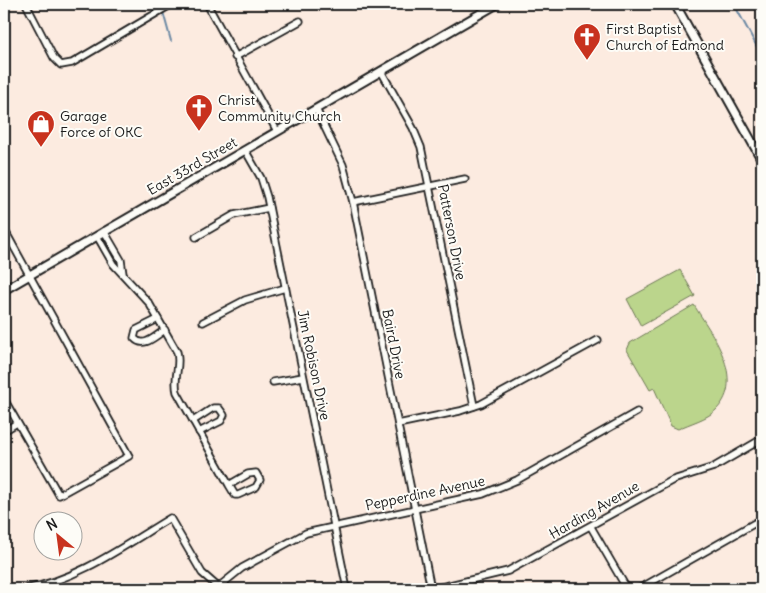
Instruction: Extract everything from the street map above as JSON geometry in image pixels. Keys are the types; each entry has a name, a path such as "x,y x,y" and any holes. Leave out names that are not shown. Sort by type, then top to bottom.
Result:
{"street":[{"path":"26,4 54,58 61,65 72,63 172,4"},
{"path":"207,4 277,131"},
{"name":"East 33rd Street","path":"4,290 498,4"},
{"path":"675,4 762,160"},
{"path":"235,57 300,21"},
{"name":"Patterson Drive","path":"381,71 418,138 430,186 474,406"},
{"name":"Baird Drive","path":"316,109 343,165 353,202 432,589"},
{"name":"Jim Robison Drive","path":"245,150 261,178 270,208 347,589"},
{"path":"353,202 465,179"},
{"path":"196,237 234,215 270,208"},
{"path":"4,229 129,456 59,495 4,399"},
{"path":"104,231 119,257 123,274"},
{"path":"97,236 112,261 128,282 150,303 165,330 180,360 175,377 176,387 193,421 229,486 235,495 256,487 260,482 260,477 256,473 251,473 229,486"},
{"path":"112,261 119,257"},
{"path":"203,322 245,300 285,288"},
{"path":"158,319 136,330 134,338 139,343 145,343 165,330"},
{"path":"398,424 474,406 598,340"},
{"path":"273,382 303,377"},
{"path":"193,421 213,408 219,408 223,411 224,415 221,421 200,432"},
{"name":"Pepperdine Avenue","path":"217,588 242,568 299,536 334,525 468,499 499,489 637,412"},
{"path":"4,431 17,423"},
{"name":"Harding Avenue","path":"432,589 508,571 591,527 672,480 714,466 762,439"},
{"path":"24,589 55,582 72,574 170,518 202,573 217,588"},
{"path":"639,589 762,519"},
{"path":"591,527 627,589"}],"green space":[{"path":"680,270 695,296 641,326 627,299"},
{"path":"694,305 717,342 727,371 728,384 725,398 716,410 678,429 671,426 654,388 650,390 627,350 630,343"}],"waterway":[{"path":"734,4 762,56"},
{"path":"163,12 171,41"}],"place":[{"name":"First Baptist Church of Edmond","path":"587,61"},
{"name":"Christ Community Church","path":"199,132"},
{"name":"Garage Force of OKC","path":"41,148"}]}
